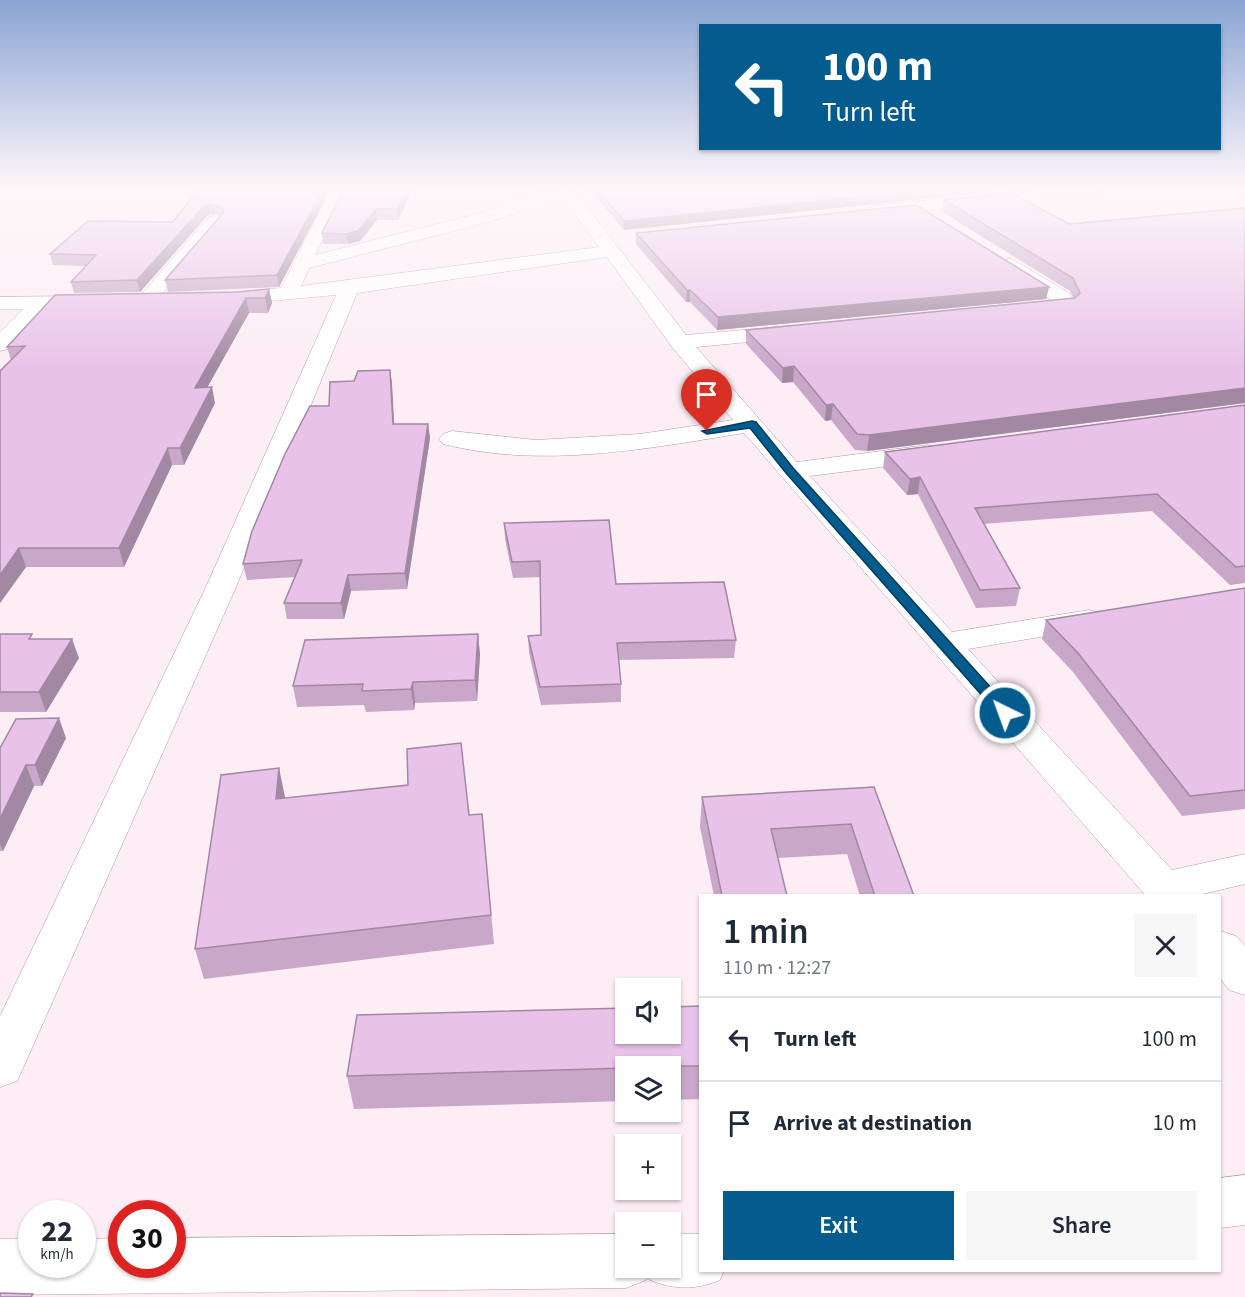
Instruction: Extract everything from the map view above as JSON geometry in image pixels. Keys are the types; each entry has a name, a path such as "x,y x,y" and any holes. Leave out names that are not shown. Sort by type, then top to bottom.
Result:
{"street":[{"path":"146,301 191,249"},
{"path":"288,294 309,249"},
{"path":"301,264 363,249"},
{"path":"206,299 350,288 582,249"},
{"path":"619,249 680,342 790,471 942,644 1167,891 1245,869"},
{"path":"994,255 1062,297 1065,302 1065,306 1008,311"},
{"path":"0,1066 221,587 350,288"},
{"path":"0,303 170,300"},
{"path":"0,344 40,303"},
{"path":"680,342 809,330"},
{"path":"452,439 536,448 640,442 752,424"},
{"path":"790,471 953,450"},
{"path":"942,644 1117,615"},
{"path":"1221,949 1245,976"},
{"path":"1221,1203 1245,1200"},
{"path":"0,1268 615,1261"},
{"path":"681,1261 699,1261"}],"building":[{"path":"56,249 166,249 137,280 71,282 96,255 50,254"},
{"path":"192,249 291,249 277,275 165,280"},
{"path":"650,249 987,249 1049,287 718,317 690,290 687,290"},
{"path":"1024,249 1245,249 1245,388 869,435 857,434 833,404 826,405 794,366 783,368 746,330 1075,298 1080,293 1073,278"},
{"path":"269,289 265,298 246,298 195,388 212,387 180,448 168,448 119,548 19,548 0,575 0,371 25,346 7,347 55,295 238,292"},
{"path":"390,370 393,424 428,424 405,573 348,575 341,603 284,603 302,560 243,564 252,531 285,454 310,406 329,406 330,382 354,381 358,371"},
{"path":"1245,405 1245,566 1236,567 1157,494 975,508 1020,588 980,590 920,477 910,479 885,452"},
{"path":"609,520 616,584 724,582 736,640 617,643 621,684 540,687 528,636 541,635 540,561 512,562 504,523"},
{"path":"1245,588 1245,790 1190,796 1078,653 1046,620"},
{"path":"0,634 32,634 29,639 72,639 39,692 0,692"},
{"path":"478,634 475,680 413,682 411,689 362,691 363,684 293,686 305,640"},
{"path":"59,718 35,765 26,765 0,819 0,748 16,719"},
{"path":"461,743 469,815 482,814 491,915 195,949 221,775 279,768 276,799 408,785 407,749"},
{"path":"874,787 913,894 874,894 851,824 771,829 787,894 722,894 702,797"},
{"path":"699,1006 699,1066 681,1066 681,1056 615,1056 615,1068 347,1076 357,1015 615,1008 615,1044 681,1044 681,1007"},
{"path":"0,1293 33,1294 31,1297 0,1297"}],"route":[{"path":"707,431 752,424 790,471 1005,713"}]}
